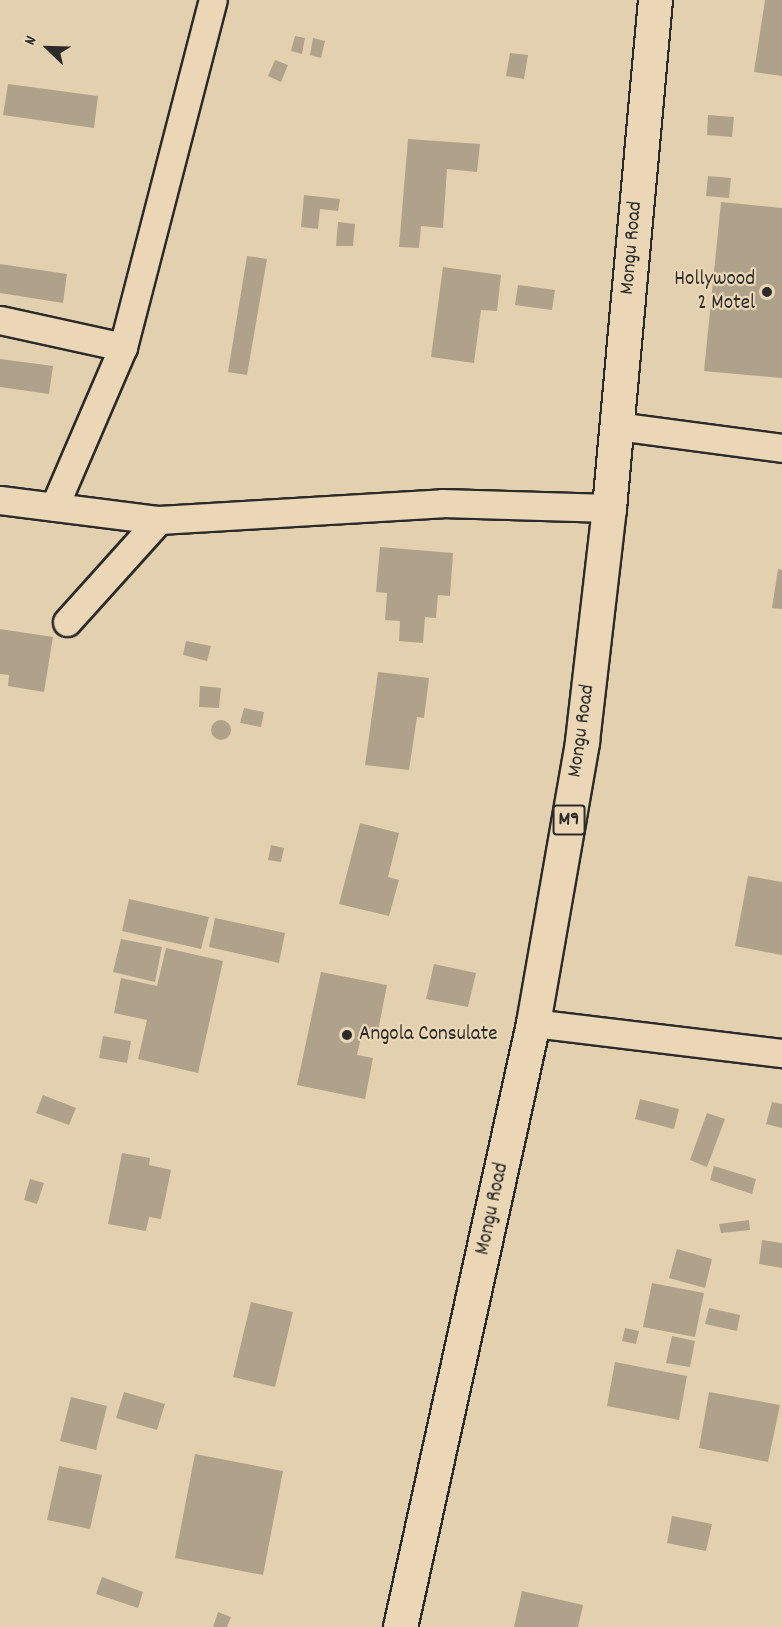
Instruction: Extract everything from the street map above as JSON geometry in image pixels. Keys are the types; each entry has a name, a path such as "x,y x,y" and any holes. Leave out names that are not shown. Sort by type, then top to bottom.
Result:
{"main road":[{"name":"Mongu Road","path":"400,1627 533,1023 582,741 609,508 655,0"}],"street":[{"path":"54,507 123,347 213,0"},
{"path":"0,320 123,347"},
{"path":"616,426 782,448"},
{"path":"0,500 159,520 442,503 609,508"},
{"path":"67,622 159,520"},
{"path":"533,1023 782,1053"}],"building":[{"path":"765,0 782,0 782,76 754,72"},
{"path":"295,36 305,38 302,54 291,51"},
{"path":"313,38 325,41 321,58 310,55"},
{"path":"510,53 528,55 524,79 506,76"},
{"path":"275,60 288,65 281,82 268,76"},
{"path":"8,84 98,96 94,128 3,115"},
{"path":"708,115 734,117 732,137 707,135"},
{"path":"408,139 480,144 477,172 447,169 443,228 421,226 419,248 399,247"},
{"path":"708,176 731,178 729,198 706,196"},
{"path":"304,195 340,199 338,211 320,209 318,229 301,227"},
{"path":"721,202 782,208 782,378 704,371"},
{"path":"338,222 355,224 353,246 336,246"},
{"path":"247,256 267,259 247,375 228,372"},
{"path":"0,264 67,274 63,303 0,293"},
{"path":"443,267 501,275 497,311 481,310 474,363 431,357"},
{"path":"518,285 555,290 552,310 515,305"},
{"path":"0,359 53,366 49,394 0,387"},
{"path":"380,547 453,553 450,596 438,595 436,618 425,617 423,643 399,641 400,621 385,620 387,593 376,592"},
{"path":"778,569 782,570 782,609 772,608"},
{"path":"0,629 53,637 44,692 8,686 9,675 0,674"},
{"path":"186,641 211,646 207,661 183,655"},
{"path":"378,672 429,678 424,718 417,717 409,770 365,765"},
{"path":"200,686 221,688 219,708 199,707"},
{"path":"244,708 264,712 261,727 240,723"},
{"path":"221,720 228,723 231,730 228,737 221,740 214,737 211,730 214,723"},
{"path":"360,823 399,833 388,877 399,880 389,916 339,904"},
{"path":"271,845 284,848 281,862 268,860"},
{"path":"748,876 782,882 782,955 735,946"},
{"path":"129,899 209,917 201,949 122,931"},
{"path":"215,918 285,933 279,963 209,947"},
{"path":"121,939 162,947 155,982 113,972"},
{"path":"166,948 223,961 198,1073 138,1059 147,1020 114,1013 121,978 157,986"},
{"path":"434,964 476,973 468,1007 426,999"},
{"path":"321,972 387,985 378,1031 363,1028 357,1055 373,1058 365,1099 297,1085"},
{"path":"103,1036 131,1041 127,1063 99,1058"},
{"path":"43,1095 76,1108 69,1125 36,1113"},
{"path":"640,1099 679,1109 674,1129 635,1119"},
{"path":"772,1102 782,1104 782,1128 766,1124"},
{"path":"707,1113 725,1119 707,1167 690,1160"},
{"path":"122,1153 150,1158 149,1165 171,1170 161,1219 149,1217 146,1231 108,1224"},
{"path":"714,1166 756,1179 752,1194 710,1180"},
{"path":"30,1179 44,1183 37,1204 24,1200"},
{"path":"749,1220 750,1230 721,1233 719,1224"},
{"path":"762,1240 782,1243 782,1268 759,1264"},
{"path":"677,1249 712,1259 705,1288 669,1278"},
{"path":"652,1283 704,1293 695,1337 643,1327"},
{"path":"251,1302 293,1312 275,1387 233,1377"},
{"path":"709,1308 740,1315 737,1331 705,1324"},
{"path":"625,1328 639,1331 636,1344 622,1341"},
{"path":"672,1336 695,1341 690,1367 666,1363"},
{"path":"615,1362 687,1376 679,1420 607,1406"},
{"path":"124,1392 165,1404 157,1430 116,1418"},
{"path":"709,1392 780,1405 768,1462 699,1448"},
{"path":"71,1397 107,1406 96,1450 60,1441"},
{"path":"195,1454 283,1471 263,1575 175,1558"},
{"path":"59,1466 102,1475 90,1529 47,1520"},
{"path":"672,1516 712,1524 706,1551 667,1543"},
{"path":"102,1577 143,1592 138,1608 96,1594"},
{"path":"522,1591 583,1605 578,1627 514,1627"},
{"path":"218,1612 231,1617 227,1627 213,1627"}],"place":[{"name":"Hollywood 2 Motel","path":"767,292"},
{"name":"Angola Consulate","path":"347,1035"}]}
